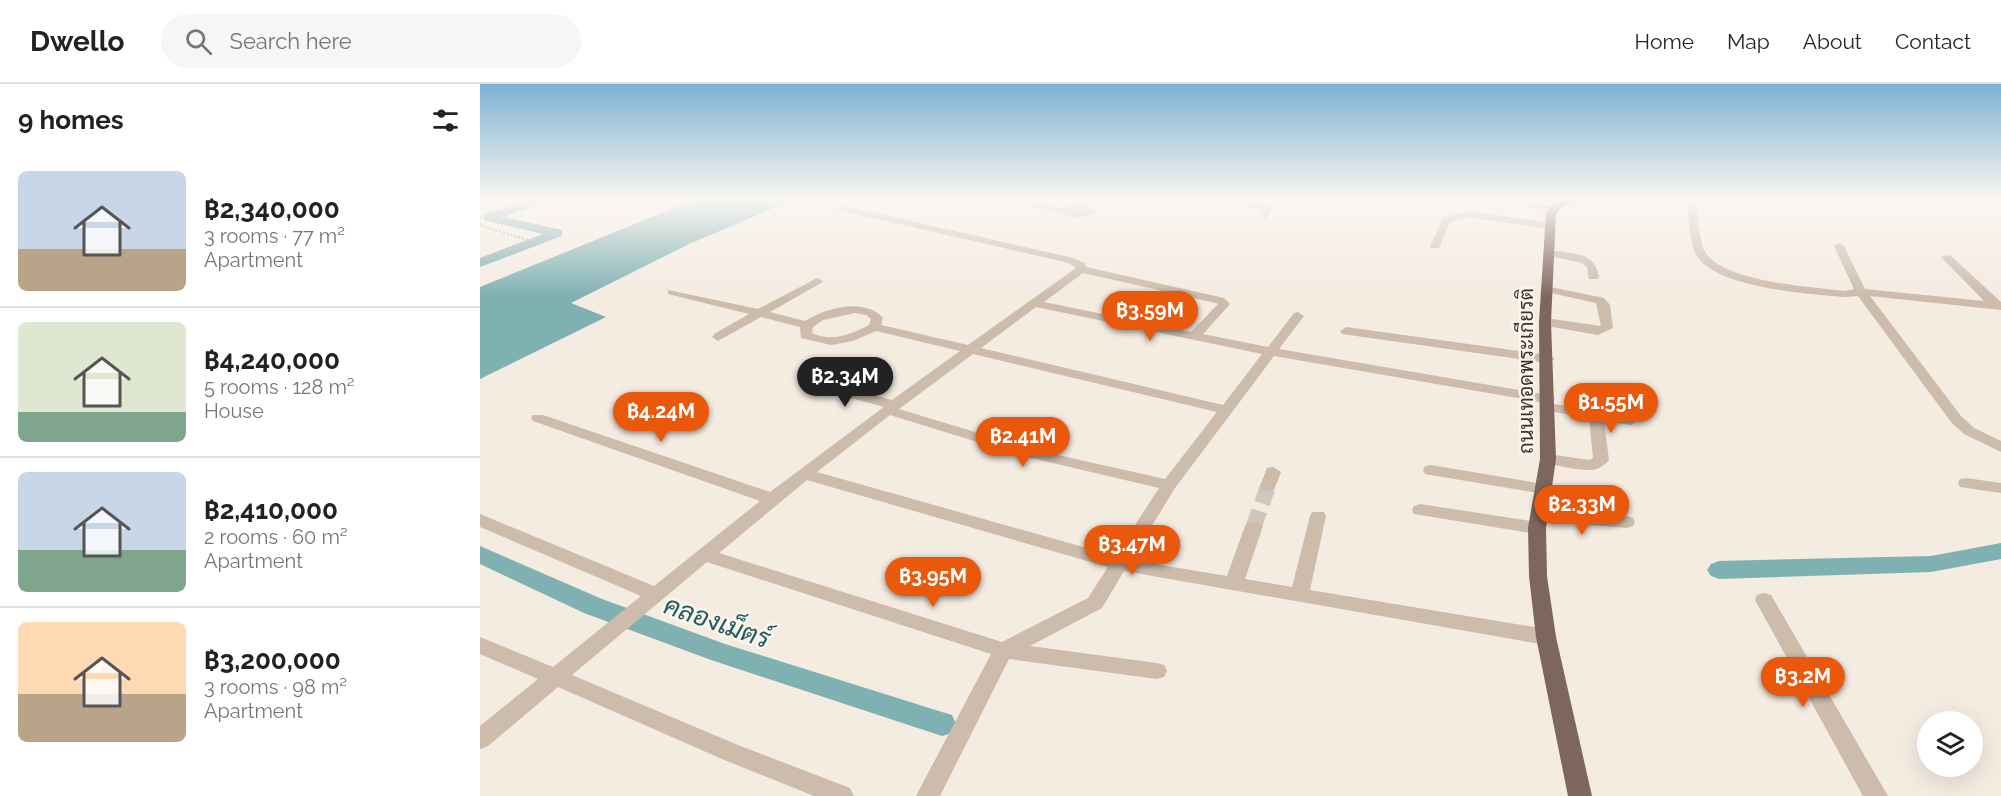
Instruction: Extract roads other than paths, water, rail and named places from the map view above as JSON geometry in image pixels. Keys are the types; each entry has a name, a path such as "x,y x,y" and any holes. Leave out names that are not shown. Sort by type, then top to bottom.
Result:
{"main road":[{"name":"ถนนเทอดพระเกียรติ","path":"1551,232 1545,322 1548,359 1548,459 1538,522 1538,576 1546,637 1580,796"}],"street":[{"path":"947,232 1073,261 1081,264 1081,269"},
{"path":"1435,246 1441,232"},
{"path":"1696,232 1699,251 1703,258 1718,269 1742,279 1845,294 1862,292 1998,306"},
{"path":"1839,246 1862,292 1956,419 1969,431 2001,447"},
{"path":"1549,253 1586,260 1592,267 1593,277"},
{"path":"1946,257 1998,306"},
{"path":"480,739 772,499 891,407 1081,269 1220,300 1224,304 1222,307 1196,335"},
{"path":"718,337 817,281"},
{"path":"1545,322 1598,331 1607,328 1605,305 1600,300 1546,290"},
{"path":"672,292 807,325 827,314 855,309 870,312 877,318 874,327 860,336 849,339 817,342 805,335 807,325"},
{"path":"1033,303 1631,421"},
{"path":"928,796 1003,650 1095,603 1169,485 1228,411 1298,316"},
{"path":"874,327 1228,411"},
{"path":"1346,331 1548,359"},
{"path":"805,381 1028,453 1169,485"},
{"path":"1548,459 1591,465 1601,460 1596,415"},
{"path":"538,418 772,499"},
{"path":"1431,470 1543,489"},
{"path":"805,474 1119,564 1546,637"},
{"path":"1966,483 2001,488"},
{"path":"1420,510 1538,522 1627,522"},
{"path":"1299,595 1318,516"},
{"path":"480,520 657,595"},
{"path":"1234,584 1254,526"},
{"path":"706,555 1003,650 1157,671"},
{"path":"1764,600 1876,796"},
{"path":"480,645 555,679 842,796"}],"water":[{"path":"614,232 717,232 571,303 606,317 480,379 480,287"}],"waterway":[{"path":"480,263 557,233 554,232"},
{"path":"1719,570 1931,564 2001,551"},
{"name":"คลองเม็ตร์","path":"480,554 593,606 720,653 942,724"}],"tunnel":[{"path":"1254,526 1268,486"}]}
